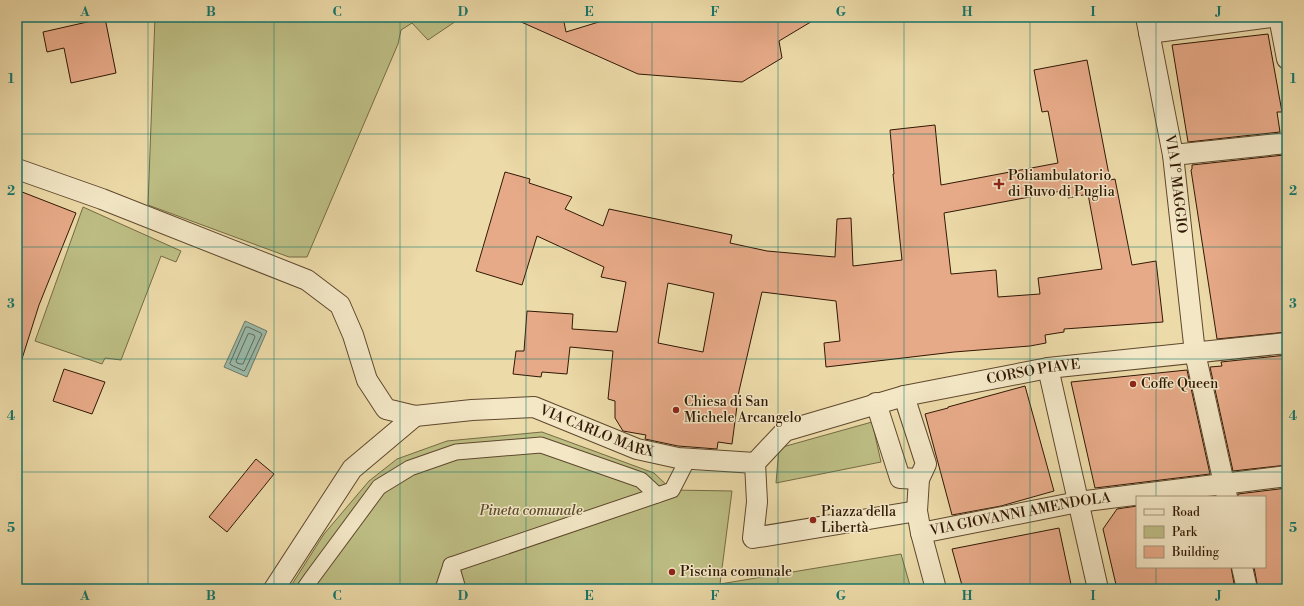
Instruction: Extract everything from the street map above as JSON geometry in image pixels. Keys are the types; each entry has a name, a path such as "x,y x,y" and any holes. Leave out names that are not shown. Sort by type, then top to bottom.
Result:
{"street":[{"path":"1148,25 1271,17"},
{"path":"1279,17 1287,59"},
{"name":"VIA I° MAGGIO","path":"1148,25 1173,155 1195,353 1226,491"},
{"path":"1173,155 1287,143"},
{"path":"17,169 102,199 306,280 340,305 354,335 367,380 386,409 415,416"},
{"name":"CORSO PIAVE","path":"755,463 785,431 904,396 1048,368 1287,343"},
{"path":"1048,368 1098,589"},
{"path":"904,396 926,464 919,479 917,511 921,533 936,589"},
{"path":"876,403 900,478 919,479"},
{"name":"VIA CARLO MARX","path":"415,416 472,410 534,407 637,449 678,458 755,463"},
{"path":"274,589 352,469 415,416"},
{"path":"304,589 379,487 410,468 456,452 541,445 641,480 657,495"},
{"path":"451,565 672,490 688,459"},
{"path":"755,463 757,502 753,538 917,511"},
{"name":"VIA GIOVANNI AMENDOLA","path":"1159,496 1226,491 1287,476"},
{"name":"VIA GIOVANNI AMENDOLA","path":"921,533 1078,502 1136,498"},
{"path":"443,589 451,565"},
{"path":"451,565 458,589"},
{"path":"1242,568 1247,589"}],"green space":[{"path":"155,17 462,17 428,40 412,23 401,30 398,44 307,257 289,257 148,205"},
{"path":"83,207 181,251 176,262 161,256 121,360 105,358 102,364 35,341"},
{"path":"872,422 881,462 776,483 779,448"},
{"name":"Pineta comunale","path":"542,432 654,473 672,490 732,491 720,584 901,554 911,589 289,589 324,534 369,481 397,459 447,441"}],"water":[{"path":"245,321 267,331 247,377 224,367"}],"building":[{"path":"510,17 563,17 566,32 602,21 601,17 819,17 779,41 782,58 742,82 638,74"},
{"path":"105,18 116,73 71,83 64,48 47,52 43,32"},
{"path":"1268,34 1282,112 1277,112 1280,132 1188,142 1172,45"},
{"path":"1087,60 1110,180 1115,179 1132,265 1156,261 1163,322 1064,329 1064,332 1045,335 1046,343 1030,346 954,352 826,367 824,343 840,341 836,301 762,292 739,391 732,444 718,442 717,449 678,446 645,439 646,435 623,431 615,418 615,401 608,399 613,351 570,347 567,374 542,372 541,377 513,374 516,351 524,351 527,311 573,314 572,329 617,332 626,282 601,277 604,267 537,236 522,285 476,271 505,172 530,179 529,183 572,197 565,209 603,226 609,209 732,235 730,243 767,251 835,257 837,219 851,218 853,266 902,260 890,130 935,125 941,185 1058,163 1048,111 1042,112 1034,70","holes":["1067,190 1068,198 1088,194 1102,269 1038,278 1040,294 998,297 996,270 951,274 944,213","668,283 714,293 703,352 658,343"]},
{"path":"1284,155 1287,156 1287,332 1217,339 1191,170 1192,165"},
{"path":"17,190 76,213 39,305 21,362 17,362"},
{"path":"1287,355 1287,465 1233,471 1210,367 1222,366 1221,362"},
{"path":"64,369 105,382 92,414 53,401"},
{"path":"1187,370 1210,474 1095,488 1071,382"},
{"path":"1025,386 1054,491 1001,506 952,515 925,414"},
{"path":"256,459 274,474 227,532 209,517"},
{"path":"1287,488 1287,589 1258,589 1254,568 1266,568 1266,496 1238,496 1238,494"},
{"path":"1136,506 1136,568 1231,568 1235,589 1117,589 1103,529 1117,509"},
{"path":"1059,528 1072,589 963,589 952,549"}],"place":[{"name":"Poliambulatorio di Ruvo di Puglia","path":"999,184"},
{"name":"Coffe Queen","path":"1133,384"},
{"name":"Chiesa di San Michele Arcangelo","path":"676,410"},
{"name":"Piazza della Libertà","path":"813,520"},
{"name":"Piscina comunale","path":"672,572"}]}
